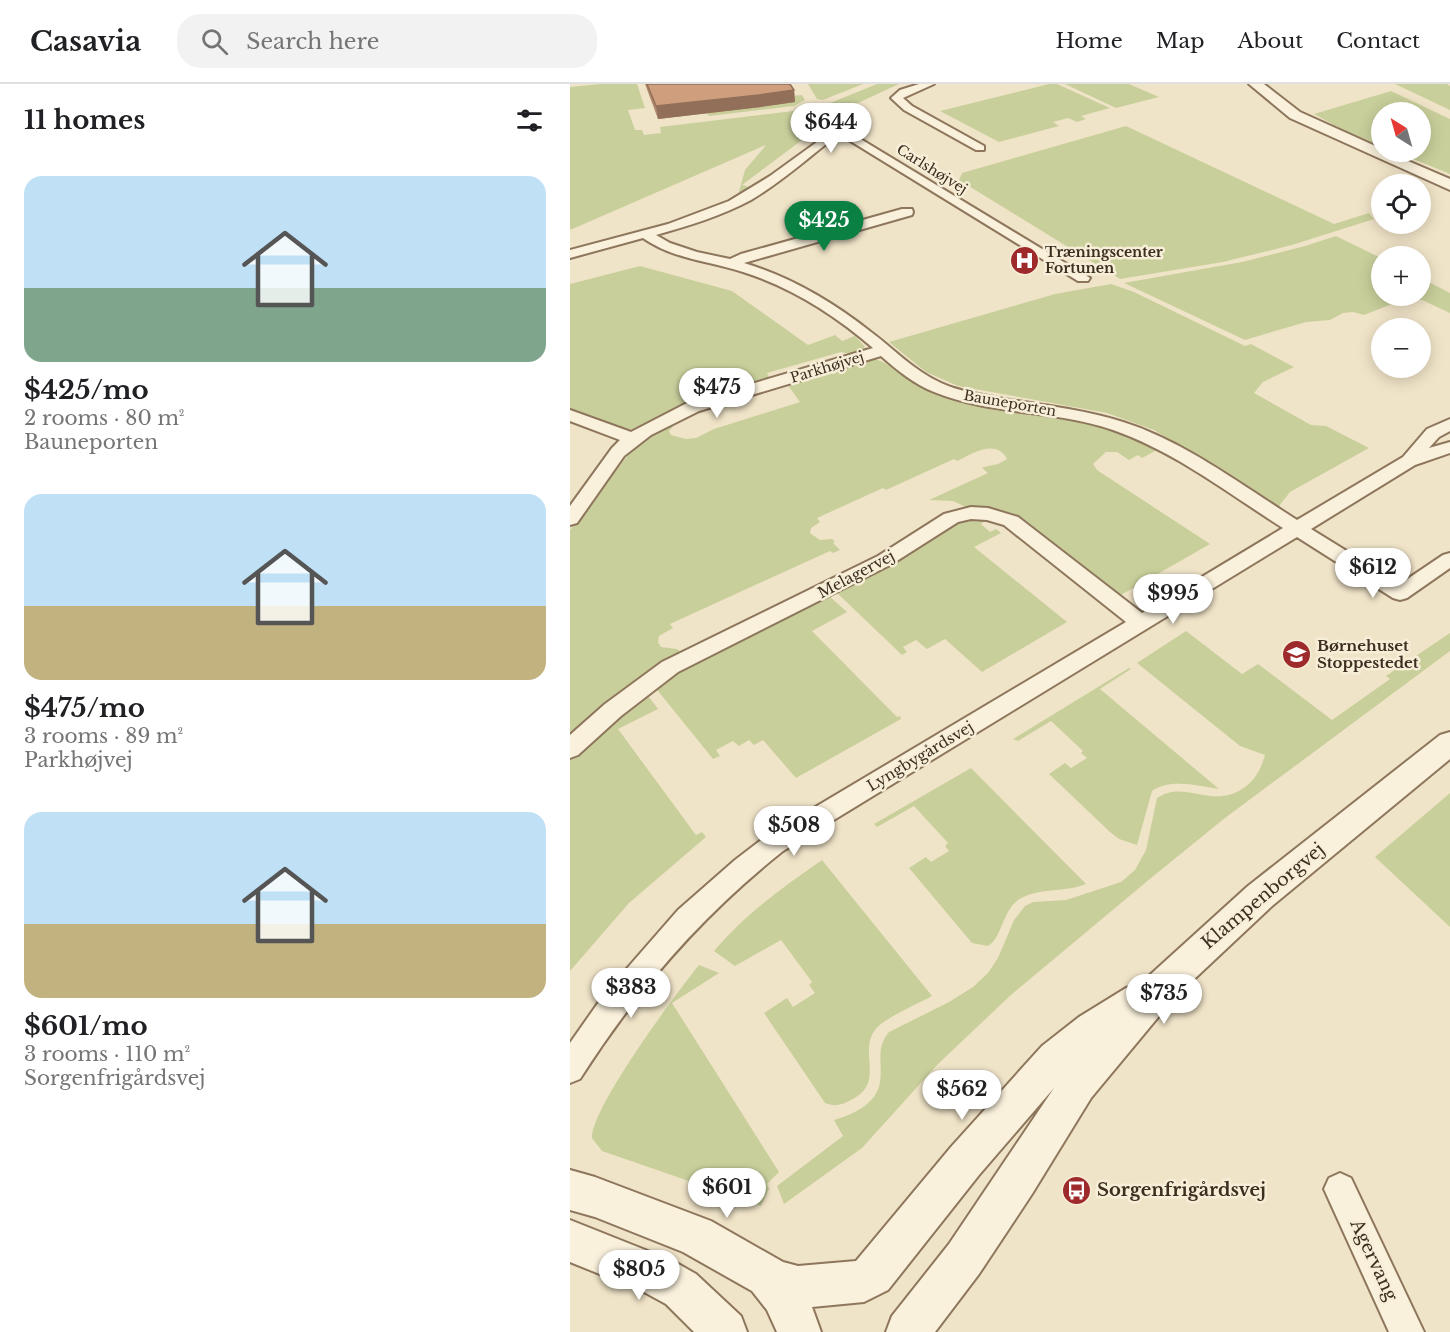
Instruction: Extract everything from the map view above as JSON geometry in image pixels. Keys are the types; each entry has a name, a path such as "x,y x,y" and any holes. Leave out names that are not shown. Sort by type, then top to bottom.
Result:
{"street":[{"path":"929,84 904,92 896,98 908,108 980,148"},
{"path":"1256,84 1344,152 1368,165"},
{"path":"1295,115 1447,193"},
{"path":"1311,128 1399,174"},
{"name":"Carlshøjvej","path":"570,254 647,235 695,220 750,195 839,129 1083,278"},
{"path":"1431,188 1447,193"},
{"path":"731,264 907,212"},
{"name":"Bauneporten","path":"647,235 674,249 765,275 794,288 838,314 915,376 948,391 985,400 1098,419 1135,430 1172,450 1297,529"},
{"name":"Parkhøjvej","path":"570,519 618,452 632,439 693,408 883,350"},
{"path":"570,415 632,439"},
{"name":"Lyngbygårdsvej","path":"1409,461 1433,433 1450,424"},
{"name":"Lyngbygårdsvej","path":"570,1068 600,1020 661,947 705,901 752,860 834,807 1409,461 1450,447"},
{"name":"Melagervej","path":"570,749 621,704 670,668 885,560 944,522 960,515 988,514 1011,521 1140,622"},
{"path":"1297,529 1400,593 1450,559"},
{"name":"Klampenborgvej","path":"908,1332 964,1259 1018,1180 1078,1085 1161,986 1260,896 1450,742"},
{"path":"570,1190 595,1197 696,1236 773,1281 798,1287 864,1281 873,1275 965,1161 1055,1059 1092,1029 1161,986"},
{"name":"Agervang","path":"1340,1189 1407,1332"},
{"path":"570,1241 658,1276 681,1289 725,1332"},
{"path":"773,1281 792,1311 799,1332"}],"green space":[{"path":"637,84 645,108 628,110 635,130 642,130 644,135 661,133 660,127 818,108 877,84 899,84 821,120 824,123 813,129 821,135 817,139 806,137 742,185 753,188 738,195 745,170 766,145 570,230 570,87"},
{"path":"808,84 863,84 823,100 817,99"},
{"path":"1057,84 1110,108 1081,116 1086,119 1077,122 1068,118 1053,122 1059,126 999,142 940,111"},
{"path":"1065,84 1129,84 1159,97 1116,108"},
{"path":"1395,84 1447,84 1450,86 1450,110"},
{"path":"1391,91 1414,102 1371,102 1371,142 1314,114"},
{"path":"802,95 805,100 794,106 709,116 707,113 775,105 792,96"},
{"path":"1431,110 1450,119 1450,174 1421,162 1431,162"},
{"path":"1126,126 1334,224 1369,213 1371,220 1292,245 1223,262 1120,279 959,180 962,173"},
{"path":"1336,236 1371,253 1371,306 1387,306 1364,315 1353,312 1343,313 1330,320 1306,322 1245,340 1124,283 1242,262"},
{"path":"640,266 732,291 808,345 835,335 842,341 855,336 865,347 857,353 841,352 767,373 770,379 681,407 632,429 621,429 570,409 570,284"},
{"path":"1431,283 1450,293 1450,313 1431,304"},
{"path":"1111,284 1134,292 1245,346 1251,344 1294,367 1263,382 1254,393 1311,425 1326,426 1369,448 1290,492 1279,506 1275,506 1154,430 1107,413 958,386 926,372 889,342 1055,294"},
{"path":"874,359 926,389 942,395 1099,426 1138,440 1157,450 1142,458 1138,455 1129,460 1117,452 1106,452 1093,464 1097,470 1210,544 1121,595 1009,513 966,507 953,501 929,500 988,473 982,468 1007,459 997,449 983,450 957,461 954,459 886,490 883,488 817,518 820,522 811,528 810,533 820,540 832,539 840,550 833,553 830,551 670,624 673,628 659,636 658,642 661,647 677,649 682,653 624,692 570,736 570,530 632,450 653,434 677,422 669,431 671,435 686,439 696,438 714,429 800,402 787,384"},
{"path":"981,519 985,521 981,524 990,532 996,529 1001,533 974,547 1067,622 982,672 945,639 927,649 916,640 903,647 907,652 902,655 836,592 892,563 955,523"},
{"path":"828,595 847,612 812,631 901,719 796,778 763,740 754,745 749,740 739,746 733,741 716,750 720,756 713,759 654,686"},
{"path":"1186,631 1242,674 1258,664 1332,720 1390,679 1386,676 1450,633 1450,651 1225,818 1151,878 1012,994 938,1064 862,1148 784,1204 777,1186 843,1136 834,1120 856,1112 874,1097 880,1082 882,1044 889,1032 949,1002 973,987 988,973 998,958 1014,920 1025,906 1033,902 1066,900 1121,882 1135,870 1146,850 1157,798 1177,791 1209,796 1231,794 1247,786 1257,774 1265,755 1240,746 1137,663"},
{"path":"1129,668 1131,669 1100,689 1219,789 1176,784 1159,787 1152,791 1137,845 1119,839 1110,832 1049,774 1065,763 1071,768 1087,758 1081,753 1083,751 1051,721 1018,741 1013,739"},
{"path":"646,693 658,709 618,729 696,835 702,832 706,837 629,903 570,971 570,760"},
{"path":"971,768 1086,884 1034,893 1018,900 1009,911 993,942 988,946 972,943 909,868 926,857 931,862 949,851 945,846 948,843 914,806 877,827 874,824"},
{"path":"1450,793 1450,927 1375,857"},
{"path":"822,860 932,996 879,1025 869,1048 867,1085 851,1100 835,1105 825,1103 764,1013 787,998 793,1007 815,993 809,985 812,982 781,940 735,966 714,951 751,914"},
{"path":"699,965 719,973 672,1003 779,1172 767,1184 769,1189 761,1206 602,1151 592,1138 595,1123 620,1077 655,1024"}],"building":[{"path":"647,84 790,84 794,90 656,106"}],"place":[{"name":"Træningscenter Fortunen","path":"1024,260"},
{"name":"Børnehuset Stoppestedet","path":"1296,654"},
{"name":"Sorgenfrigårdsvej","path":"1076,1190"}]}
